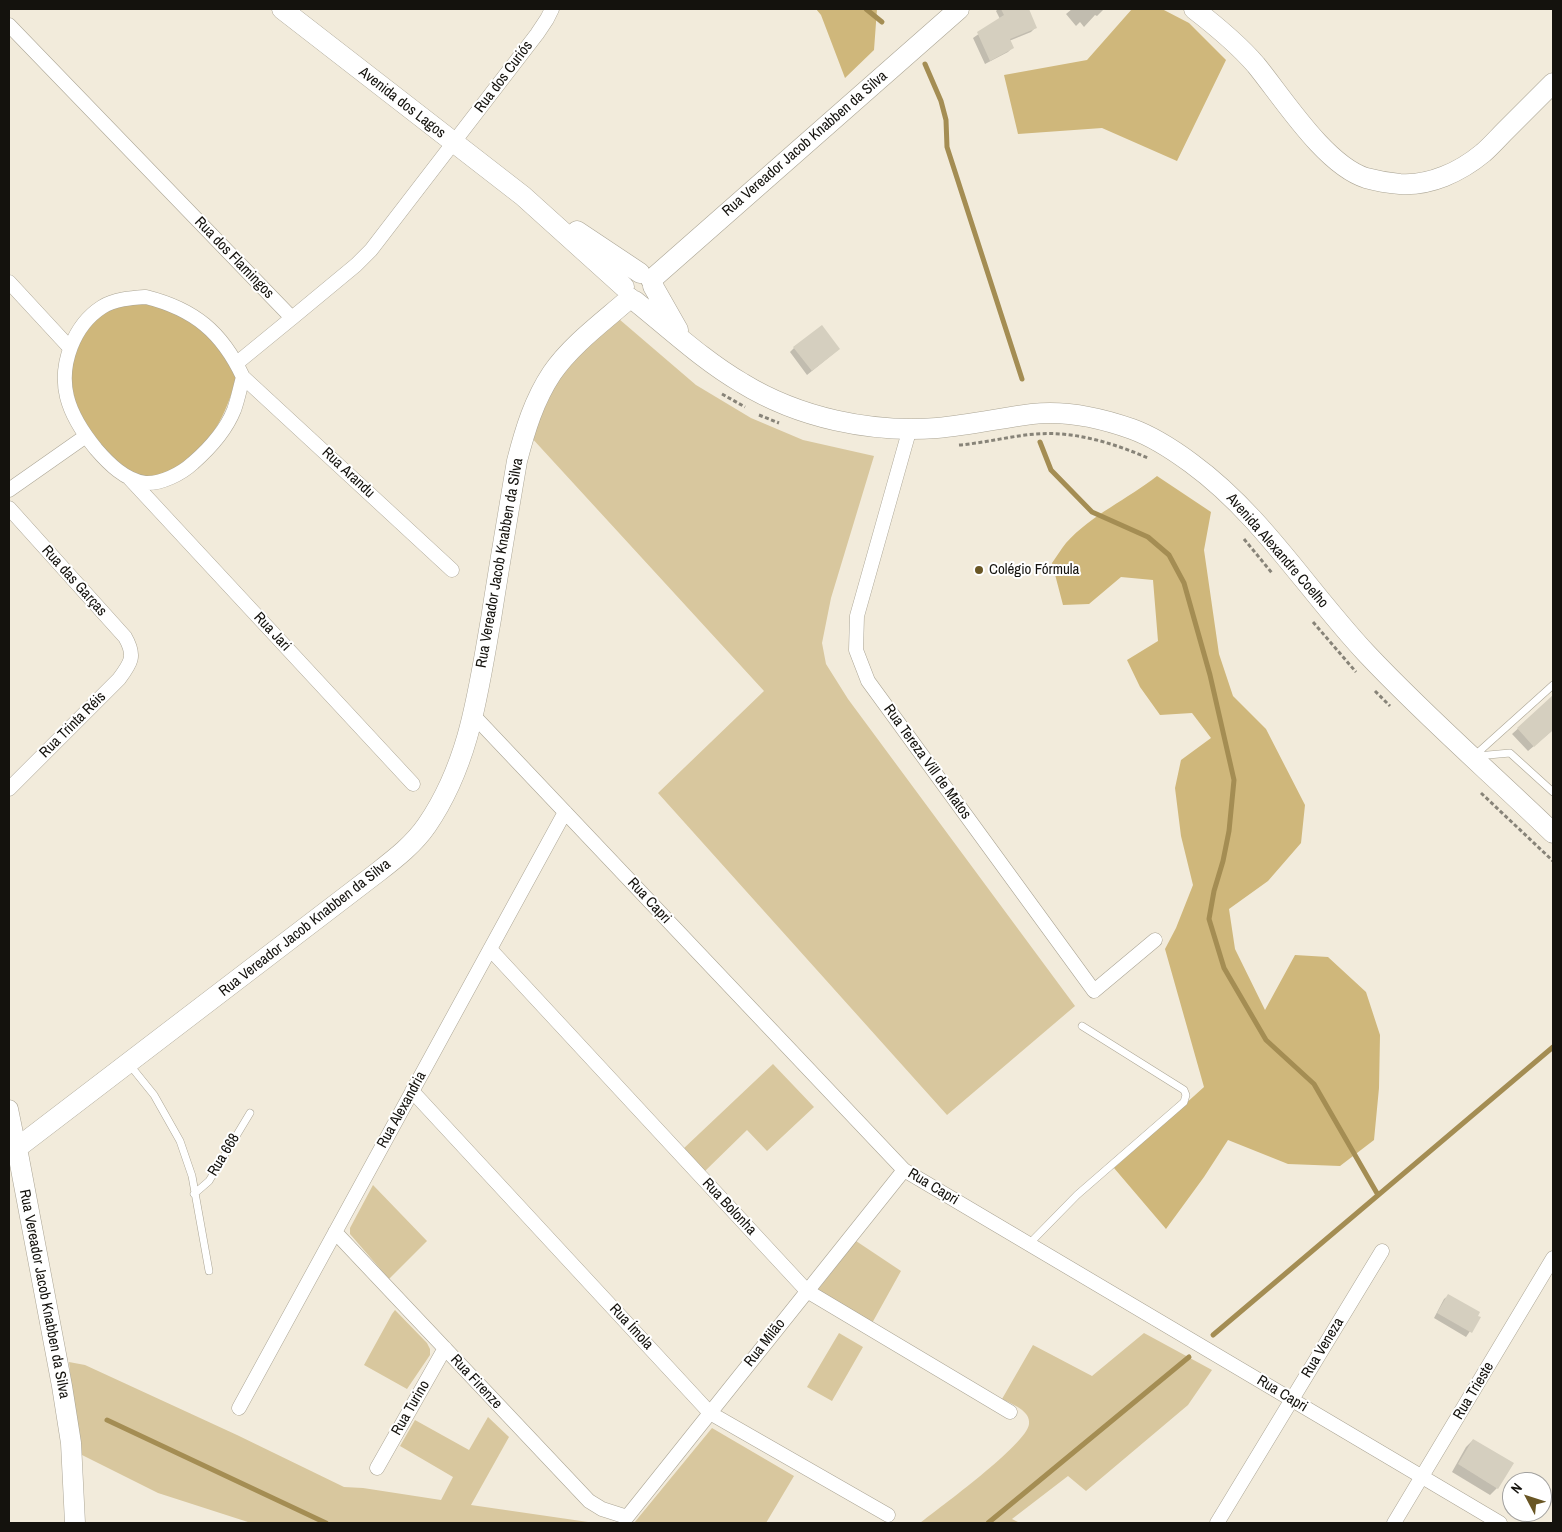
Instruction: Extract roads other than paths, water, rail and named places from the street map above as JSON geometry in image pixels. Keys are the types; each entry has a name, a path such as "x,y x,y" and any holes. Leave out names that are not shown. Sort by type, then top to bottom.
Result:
{"main road":[{"name":"Avenida dos Lagos","path":"282,9 523,196 648,280"},
{"name":"Rua Vereador Jacob Knabben da Silva","path":"75,1523 70,1443 62,1386 17,1148 409,847 426,826 442,801 460,763 474,716 517,461 526,425 537,398 553,371 629,295 639,301 648,298 650,295 648,280 959,9"},
{"path":"1194,9 1215,25 1255,65 1309,134 1344,165 1365,178 1414,185 1436,179 1460,169 1483,153 1553,83"},
{"name":"Avenida dos Lagos","path":"523,196 629,295"},
{"name":"Avenida Alexandre Coelho","path":"648,280 684,340"},
{"name":"Avenida Alexandre Coelho","path":"629,295 709,361 742,383 779,402 840,421 884,427 935,428 1034,414 1064,413 1093,418 1133,430 1165,444 1206,474 1254,520 1366,653 1553,833"}],"street":[{"name":"Rua dos Curiós","path":"454,143 537,34 552,9"},
{"name":"Rua dos Flamingos","path":"9,25 292,318"},
{"path":"237,363 356,265 371,250 454,143"},
{"path":"9,282 70,348"},
{"path":"146,297 167,302 189,313 208,327 225,344 237,363 243,377 233,411 223,430 205,453 184,472 160,481 146,483 130,479 112,466 75,420 67,396 65,370 70,348 78,334 88,318 103,306 125,298 146,297"},
{"name":"Rua Arandu","path":"243,377 452,570"},
{"name":"Rua Tereza Vill de Matos","path":"910,428 857,616 856,650 868,681 1094,991 1154,940"},
{"path":"9,490 86,436"},
{"name":"Rua Jari","path":"130,479 413,784"},
{"name":"Rua das Garças","path":"9,508 125,637 131,647 132,658"},
{"name":"Rua Trinta Réis","path":"9,789 119,679 128,668 132,658"},
{"name":"Rua Capri","path":"474,716 904,1170 1500,1523"},
{"name":"Rua Alexandria","path":"239,1408 565,812"},
{"name":"Rua Bolonha","path":"490,949 807,1291 1010,1412"},
{"name":"Rua Ímola","path":"412,1091 710,1413 888,1515"},
{"path":"9,1109 17,1148"},
{"name":"Rua Milão","path":"627,1517 904,1170"},
{"name":"Rua Firenze","path":"335,1232 589,1501 602,1509 627,1517"},
{"name":"Rua Veneza","path":"1218,1523 1382,1250"},
{"name":"Rua Trieste","path":"1394,1523 1553,1258"},
{"name":"Rua Turino","path":"377,1468 445,1348"}],"lane":[{"path":"1473,757 1553,686"},
{"path":"1473,757 1510,753 1553,792"},
{"path":"1029,1244 1077,1195 1184,1102 1186,1095 1184,1090 1082,1026"},
{"path":"128,1063 154,1096 180,1141 192,1176 209,1271"},
{"name":"Rua 668","path":"194,1194 209,1181 250,1113"}],"waterway":[{"path":"866,9 882,22"},
{"path":"925,64 941,101 946,120 947,147 1022,379"},
{"path":"1040,442 1051,470 1092,512 1148,537 1169,555 1184,583 1210,675 1234,780 1229,831 1209,919 1224,968 1266,1040 1314,1084 1378,1195"},
{"path":"1213,1335 1553,1047"},
{"path":"988,1523 1189,1357"},
{"path":"107,1420 326,1523"}],"place":[{"name":"Colégio Fórmula","path":"979,570"}]}
